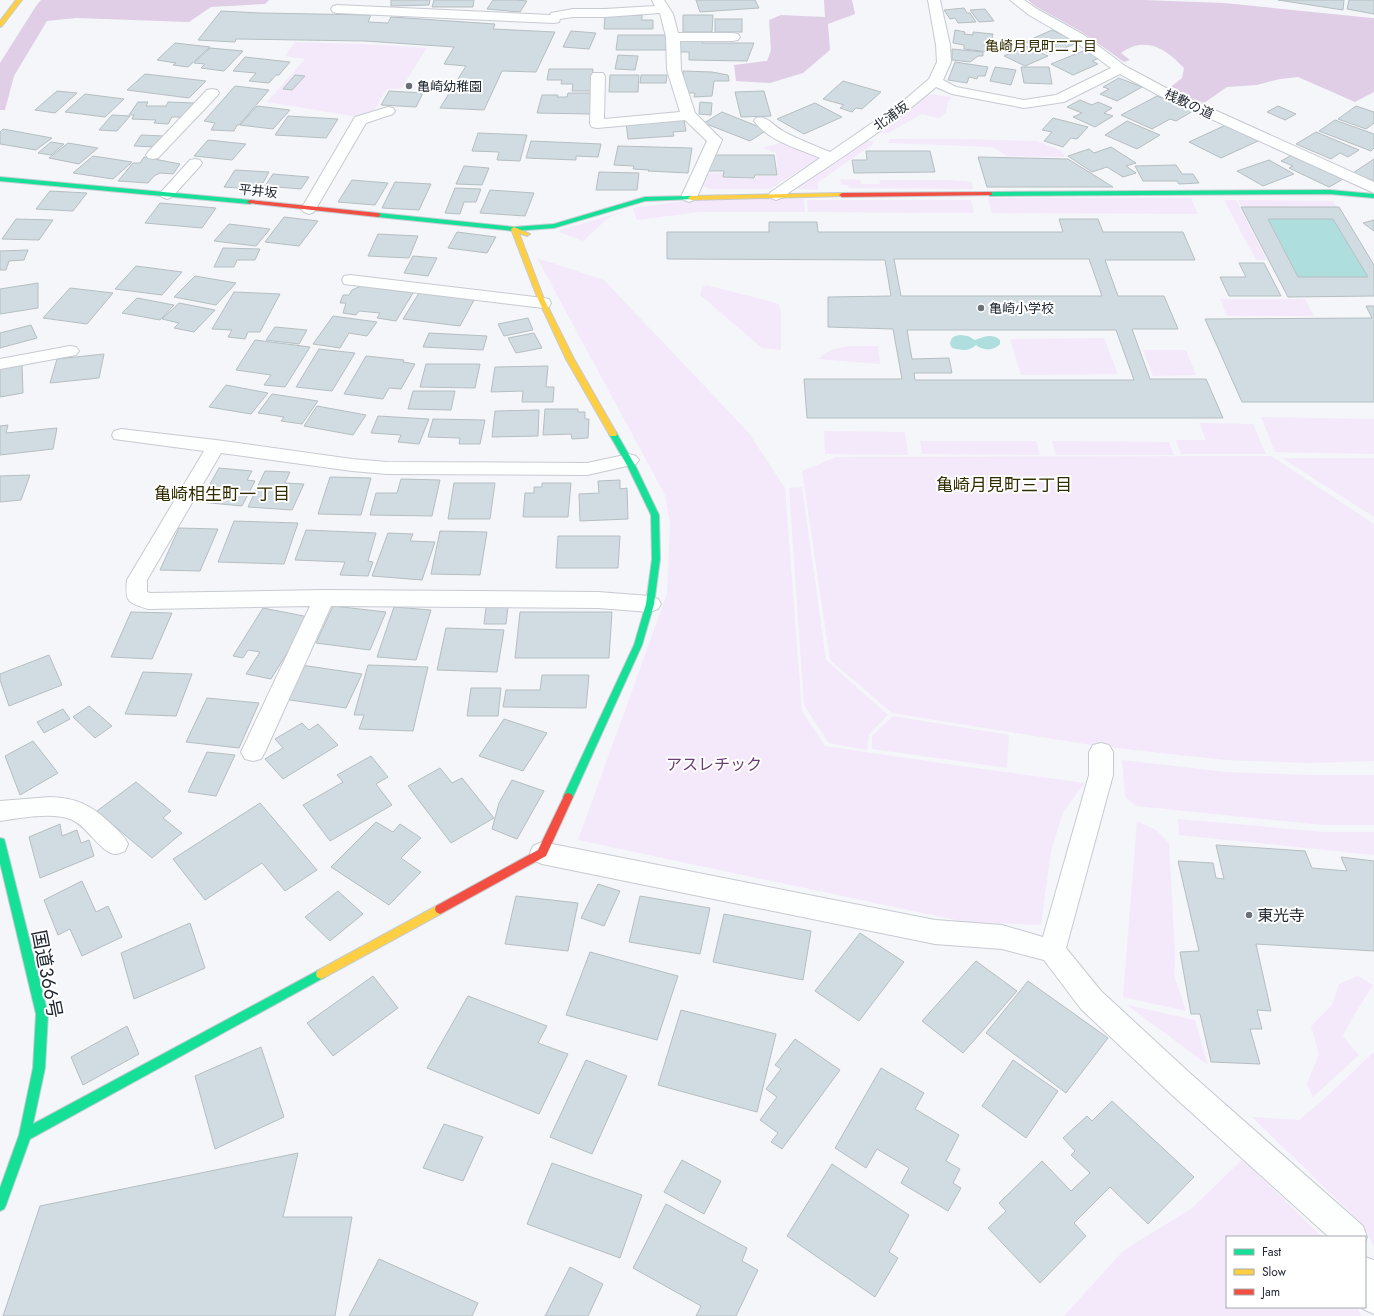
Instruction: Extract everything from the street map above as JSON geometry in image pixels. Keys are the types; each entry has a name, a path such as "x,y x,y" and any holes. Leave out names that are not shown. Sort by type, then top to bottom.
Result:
{"main road":[{"path":"0,25 19,0"},
{"name":"平井坂","path":"0,179 166,194 514,230"},
{"path":"514,230 554,226 645,199 689,197 776,195 1330,192 1374,196"},
{"path":"514,230 535,236"},
{"path":"24,1135 542,853 638,645 650,604 656,559 655,515 629,460 570,359 543,303 514,230"},
{"name":"国道366号","path":"0,842 42,1014 39,1068 24,1135 0,1205"}],"street":[{"name":"北浦坂","path":"776,195 906,106 935,81 944,62 943,45 934,0"},
{"name":"桟敷の道","path":"1016,0 1033,12 1079,38 1120,69 1163,92 1374,188"},
{"path":"337,9 554,19 556,16 572,13 605,13 660,5 667,14 674,37 674,70 688,115 715,140 689,197"},
{"path":"674,37 733,37"},
{"path":"935,81 952,90 1024,104 1059,99 1120,69"},
{"path":"598,76 597,124 688,115"},
{"path":"153,155 212,93"},
{"path":"309,209 360,120 388,111"},
{"path":"761,121 777,134 832,158"},
{"path":"166,194 195,163"},
{"path":"350,280 543,303"},
{"path":"0,364 70,351"},
{"path":"121,435 216,446 352,465 386,468 587,469 629,460"},
{"path":"216,446 137,580 136,596 148,601 324,598 598,600 650,604"},
{"path":"253,752 324,598"},
{"path":"1052,951 1101,775 1101,752"},
{"path":"0,811 63,808 79,812 116,844"},
{"path":"542,853 935,932 1002,937 1052,951 1091,1000 1182,1085 1351,1236"},
{"path":"1366,1275 1374,1298"}],"green space":[{"path":"295,42 427,48 401,89 387,89 373,112 359,117 267,102 305,59 285,56"},
{"path":"931,94 952,97 948,101 946,113 938,118 922,114 888,133 875,133"},
{"path":"889,139 1037,141 1062,151 1065,157 1007,156 993,147 888,143"},
{"path":"864,141 874,141 872,145 818,182 818,190 797,189 801,183"},
{"path":"783,142 821,157 770,189 709,189 701,184 707,173 723,173 723,178 755,179 756,176 778,176 776,153 762,148"},
{"path":"840,179 860,180 861,184 880,184 879,180 953,180 972,182 973,189 849,188 848,185 841,185"},
{"path":"988,198 1191,198 1198,214 992,213"},
{"path":"700,199 804,199 805,212 700,212 637,220 633,208"},
{"path":"807,200 971,200 974,213 808,212"},
{"path":"1224,200 1236,200 1267,260 1256,260"},
{"path":"1238,200 1333,201 1337,207 1242,207"},
{"path":"625,211 608,218 583,241 557,231"},
{"name":"アスレチック","path":"537,258 604,280 749,433 785,488 802,711 825,746 1085,783 1063,812 1051,851 1041,925 965,922 578,840 667,594 670,523 665,495"},
{"path":"706,285 778,304 781,310 781,350 762,348 700,295 702,288"},
{"path":"1220,299 1305,299 1314,316 1227,316"},
{"path":"1104,338 1118,374 1021,375 1010,339"},
{"path":"878,346 880,364 818,359 825,353 842,347"},
{"path":"1143,350 1186,350 1196,375 1153,376"},
{"path":"1261,417 1374,419 1374,454 1275,452"},
{"path":"1199,423 1253,424 1266,454 1181,454 1176,440 1206,440"},
{"path":"824,431 905,432 908,455 825,454"},
{"path":"920,441 1036,441 1040,455 922,454"},
{"path":"1052,441 1169,442 1174,455 1056,455"},
{"path":"1271,456 1374,524 1374,761 1308,763 1226,760 1097,746 892,713 830,660 802,471 836,457"},
{"path":"1282,458 1374,458 1374,517"},
{"path":"802,487 826,660 888,715 869,734 867,750 829,743 804,705 789,488"},
{"path":"893,716 1009,735 1007,768 872,749 872,736"},
{"path":"1122,760 1227,772 1309,775 1374,775 1374,825 1322,825 1136,806 1125,796"},
{"path":"1178,819 1325,832 1374,832 1374,855 1179,835"},
{"path":"1137,821 1156,830 1169,843 1175,952 1174,975 1186,1011 1123,997"},
{"path":"1358,976 1373,985 1353,1016 1343,1036 1359,1055 1313,1097 1307,1084 1319,1054 1311,1026 1332,1005 1339,984"},
{"path":"1127,1005 1195,1020 1208,1065"},
{"path":"1374,1052 1374,1246 1362,1224 1252,1117 1299,1120 1324,1099"},
{"path":"1243,1159 1321,1236 1226,1236 1226,1308 1358,1308 1361,1316 1064,1316 1123,1251 1192,1208"}],"shaded area":[{"path":"41,0 269,0 265,4 211,7 189,22 76,18 47,21 14,76 5,110 0,110 0,63"},
{"path":"824,0 852,0 855,14 828,24 830,50 803,73 770,83 736,81 734,65 767,61 771,50 769,20 781,15 825,17"},
{"path":"1028,0 1143,0 1224,3 1374,18 1374,92 1355,102 1298,77 1280,79 1257,85 1227,87 1204,103 1168,89 1182,78 1184,68 1163,50 1147,45 1139,45 1121,53 1130,60 1124,62 1082,32 1035,6"}],"water":[{"path":"1268,219 1333,219 1368,277 1298,277"},
{"path":"960,335 968,336 975,340 991,336 1000,340 1000,344 992,349 982,348 976,345 968,350 952,348 950,342 952,338"}],"building":[{"path":"391,0 430,0 429,5 391,6"},
{"path":"434,0 474,0 473,7 432,7"},
{"path":"493,0 527,1 520,12 487,9"},
{"path":"696,0 755,0 759,8 700,12"},
{"path":"1278,0 1344,0 1343,10"},
{"path":"1349,0 1374,0 1374,14 1347,9"},
{"path":"964,8 967,13 970,13 976,22 958,23 955,18 950,19 944,10"},
{"path":"985,9 994,21 979,22 970,10"},
{"path":"221,11 371,15 368,22 388,23 391,17 495,24 493,29 555,32 536,72 502,71 484,110 440,108 466,66 444,64 454,47 365,41 236,39 235,42 198,40"},
{"path":"642,15 642,20 653,20 653,29 604,29 605,16"},
{"path":"683,15 713,15 712,32 683,32"},
{"path":"715,19 742,19 742,32 715,32"},
{"path":"955,30 965,32 964,34 973,35 973,32 993,34 989,52 964,49 964,45 953,43"},
{"path":"1052,30 1079,42 1051,54 1025,42"},
{"path":"571,31 596,33 589,49 563,47"},
{"path":"618,35 667,35 666,50 616,50"},
{"path":"680,41 703,41 702,43 754,43 747,61 689,60 689,52 679,52"},
{"path":"175,43 210,47 188,67 173,65 176,63 157,60"},
{"path":"1026,46 1048,56 1025,66 1004,56"},
{"path":"210,48 243,51 224,71 201,68 205,64 194,63"},
{"path":"952,49 983,52 983,56 978,56 970,62 952,60"},
{"path":"1088,49 1102,57 1092,61 1098,64 1073,75 1051,64"},
{"path":"618,55 638,56 635,70 615,69"},
{"path":"245,57 290,62 279,75 276,75 269,83 249,81 256,73 233,71"},
{"path":"955,62 988,67 985,76 978,76 977,79 969,77 967,83 948,80"},
{"path":"995,67 1016,70 1011,85 990,81"},
{"path":"1021,67 1049,67 1052,84 1024,83"},
{"path":"549,69 593,69 591,91 572,91 573,84 561,84 562,80 547,80"},
{"path":"683,71 712,72 728,75 729,81 714,81 712,96 694,97 695,93 685,93"},
{"path":"145,74 206,81 189,98 127,90"},
{"path":"295,75 305,76 292,90 283,89"},
{"path":"610,75 639,75 638,92 609,92"},
{"path":"641,75 667,75 666,83 640,83"},
{"path":"1119,78 1142,87 1117,101 1100,94 1109,89 1103,87"},
{"path":"843,81 881,92 862,109 856,108 852,112 840,108 844,105 823,99"},
{"path":"235,86 269,90 239,125 237,125 234,131 211,130 215,123 204,121"},
{"path":"57,91 77,93 55,113 35,110"},
{"path":"389,91 423,93 416,107 381,105"},
{"path":"764,91 771,116 741,117 735,92"},
{"path":"568,93 594,93 591,114 537,113 542,95 558,95 557,97 567,97"},
{"path":"85,94 124,99 105,117 65,112"},
{"path":"1157,96 1193,111 1176,121 1170,119 1152,129 1121,115"},
{"path":"1080,100 1092,105 1098,102 1112,108 1104,113 1113,116 1095,127 1073,117 1082,113 1067,107"},
{"path":"138,102 148,102 146,106 166,106 168,102 194,103 185,117 172,117 168,124 154,123 156,120 132,119 134,115 129,115"},
{"path":"700,102 712,103 711,115 699,114"},
{"path":"815,103 842,117 804,134 777,119"},
{"path":"257,106 290,110 273,129 240,125"},
{"path":"1278,106 1296,114 1285,120 1267,112"},
{"path":"1356,106 1374,112 1374,123 1366,129 1338,119"},
{"path":"722,112 767,130 750,141 704,123"},
{"path":"112,115 130,116 117,131 99,130"},
{"path":"288,116 338,119 326,138 275,135"},
{"path":"1053,118 1088,127 1077,139 1071,138 1063,147 1044,141 1052,132 1042,130"},
{"path":"684,120 686,131 673,132 674,136 628,139 626,123"},
{"path":"1335,120 1374,134 1374,148 1371,151 1319,131"},
{"path":"1127,121 1160,135 1137,149 1105,135"},
{"path":"1228,124 1260,140 1221,158 1189,142"},
{"path":"3,129 52,138 36,150 0,144 0,132"},
{"path":"1316,132 1359,150 1348,157 1340,153 1331,159 1296,144"},
{"path":"478,133 527,135 520,161 497,160 499,152 472,151"},
{"path":"141,135 164,136 157,147 134,146"},
{"path":"208,140 246,144 232,160 194,156"},
{"path":"531,141 601,144 598,157 576,156 576,160 526,158"},
{"path":"51,142 64,144 51,155 38,153"},
{"path":"68,143 98,148 79,164 49,158"},
{"path":"618,146 692,148 688,173 648,171 649,170 633,169 634,166 614,165"},
{"path":"1111,147 1136,163 1126,166 1136,173 1123,177 1107,167 1092,172 1068,156 1089,149 1094,153"},
{"path":"866,151 930,151 935,172 854,173 852,160 867,160"},
{"path":"1294,154 1345,178 1329,187 1289,168 1293,166 1281,161"},
{"path":"714,155 774,155 777,175 755,175 754,178 723,177 724,171 706,171"},
{"path":"93,156 132,162 113,179 73,173"},
{"path":"144,157 180,164 173,174 160,173 154,176 148,183 118,181 133,163 140,163"},
{"path":"978,157 1068,159 1113,187 987,187"},
{"path":"1374,159 1374,181 1353,173"},
{"path":"1269,160 1294,174 1263,186 1237,171"},
{"path":"1176,165 1182,174 1193,174 1199,183 1179,184 1177,181 1143,181 1135,166"},
{"path":"464,166 489,168 482,185 456,184"},
{"path":"235,170 269,172 263,183 255,183 251,189 224,187"},
{"path":"599,172 639,173 637,190 596,190"},
{"path":"273,174 309,177 301,189 265,186"},
{"path":"352,180 388,183 375,205 338,202"},
{"path":"395,182 431,184 419,210 382,208"},
{"path":"455,188 481,189 476,202 464,202 460,214 445,213"},
{"path":"490,190 534,193 525,216 480,213"},
{"path":"50,191 87,193 73,211 36,209"},
{"path":"160,203 216,208 202,228 145,223"},
{"path":"1241,207 1339,207 1374,265 1374,296 1288,297","holes":["1268,219 1333,219 1368,277 1298,277"]},
{"path":"284,217 318,221 299,246 265,242"},
{"path":"16,219 53,220 39,240 2,239"},
{"name":"亀崎小学校","path":"1059,219 1098,219 1103,232 1183,232 1195,260 1105,260 1118,296 1164,296 1178,329 1132,329 1150,379 1206,379 1223,418 807,418 804,379 902,379 893,329 828,327 828,297 891,296 885,260 667,259 667,232 769,232 769,222 817,222 818,232 1063,232","holes":["894,259 1089,259 1102,296 901,296","907,330 1116,330 1134,380 915,380 914,373 952,373 949,358 912,359"]},
{"path":"1374,220 1374,231 1363,223"},
{"path":"229,224 270,229 256,246 214,241"},
{"path":"457,232 496,237 487,253 448,248"},
{"path":"378,234 418,236 409,258 368,256"},
{"path":"223,248 260,249 255,260 237,260 234,267 214,267"},
{"path":"28,250 24,260 9,261 6,270 0,270 0,251"},
{"path":"413,256 437,258 428,276 404,273"},
{"path":"1239,263 1264,263 1281,296 1229,296 1220,277 1246,277"},
{"path":"136,266 182,272 162,295 115,289"},
{"path":"195,276 236,283 216,305 174,297"},
{"path":"38,283 38,308 0,314 0,289"},
{"path":"361,286 413,293 396,321 377,318 380,313 359,311 356,315 343,313 346,303 340,303 343,295 349,295 352,290"},
{"path":"70,288 113,293 87,324 43,318"},
{"path":"234,292 280,294 260,332 248,332 245,339 228,337 232,330 212,329"},
{"path":"419,293 474,300 460,326 403,319"},
{"path":"137,298 174,305 160,320 122,313"},
{"path":"179,303 215,310 194,332 174,328 179,323 162,319"},
{"path":"1366,306 1374,306 1374,402 1242,402 1205,319 1372,318"},
{"path":"333,316 377,322 367,336 349,333 340,348 313,344"},
{"path":"528,318 533,330 504,336 498,324"},
{"path":"31,325 37,338 0,348 0,333"},
{"path":"275,327 307,330 299,344 266,340"},
{"path":"429,333 487,336 483,350 423,347"},
{"path":"534,333 542,348 516,353 508,338"},
{"path":"255,340 310,347 285,387 264,385 271,375 236,370"},
{"path":"319,349 355,353 332,391 296,387"},
{"path":"104,354 99,378 50,383 57,359"},
{"path":"366,356 404,360 403,362 415,364 401,389 389,388 383,399 344,394"},
{"path":"426,364 480,364 475,388 420,387"},
{"path":"22,365 23,393 0,397 0,369"},
{"path":"548,366 546,387 554,387 553,402 522,402 523,391 491,392 495,367"},
{"path":"226,385 268,393 251,414 209,407"},
{"path":"413,391 455,391 451,410 408,409"},
{"path":"272,394 318,401 302,424 281,421 284,417 258,413"},
{"path":"317,406 366,415 353,435 304,426"},
{"path":"545,409 578,409 578,412 585,412 585,419 589,419 588,438 572,439 571,434 543,435"},
{"path":"539,410 538,436 492,437 495,411"},
{"path":"378,416 429,419 419,444 398,442 401,435 371,433"},
{"path":"433,419 485,420 480,444 459,444 460,438 428,437"},
{"path":"8,425 6,433 57,428 53,449 0,455 0,426"},
{"path":"219,468 252,471 247,480 255,481 242,506 200,502"},
{"path":"265,471 290,472 285,483 304,484 292,510 248,507"},
{"path":"30,475 21,500 0,502 0,476"},
{"path":"330,477 371,478 361,515 318,514"},
{"path":"401,479 440,480 432,516 370,515 376,493 397,493"},
{"path":"620,480 620,489 627,488 628,519 580,521 579,494 599,493 598,481"},
{"path":"454,483 495,483 490,519 448,519"},
{"path":"542,483 571,483 568,517 523,517 525,493 534,493 534,487 542,487"},
{"path":"234,521 298,523 284,564 218,562"},
{"path":"179,528 218,529 200,571 160,570"},
{"path":"306,530 376,533 368,561 373,562 368,576 340,575 345,562 295,560"},
{"path":"440,531 487,532 480,575 431,574"},
{"path":"388,533 413,534 410,541 435,542 422,580 372,576"},
{"path":"558,536 620,536 618,568 556,568"},
{"path":"333,606 386,612 370,650 316,643"},
{"path":"394,607 431,610 416,660 377,657"},
{"path":"486,607 508,607 506,624 484,624"},
{"path":"263,608 309,617 271,679 246,674 260,652 248,650 243,658 233,656"},
{"path":"131,612 172,613 152,659 111,657"},
{"path":"520,612 612,612 609,658 515,658"},
{"path":"446,628 504,630 497,672 437,670"},
{"path":"49,655 62,685 9,706 0,680 0,674"},
{"path":"301,665 362,674 346,708 283,699"},
{"path":"368,665 428,667 413,731 359,729 364,715 354,715"},
{"path":"143,672 192,674 176,716 125,714"},
{"path":"542,675 589,675 586,708 503,707 506,690 540,690"},
{"path":"471,688 501,688 498,716 467,716"},
{"path":"207,698 259,703 239,748 186,742"},
{"path":"89,706 112,726 95,738 73,717"},
{"path":"63,709 70,719 44,733 37,722"},
{"path":"504,719 547,733 523,771 479,756"},
{"path":"302,723 309,730 318,724 338,745 283,779 265,759 283,748 275,739"},
{"path":"33,741 58,773 20,795 5,756"},
{"path":"207,752 235,755 216,796 188,792"},
{"path":"371,756 388,777 376,784 392,805 330,841 303,805 343,782 337,775"},
{"path":"440,768 452,783 462,778 494,818 451,843 408,786"},
{"path":"512,780 544,791 517,839 492,829 499,803"},
{"path":"136,782 171,811 163,818 182,833 152,858 97,811"},
{"path":"260,803 317,870 285,891 262,863 205,900 173,859"},
{"path":"376,822 393,832 400,824 421,838 401,858 421,872 389,905 331,867"},
{"path":"60,824 62,836 77,830 81,843 89,840 94,856 40,878 29,837"},
{"path":"1216,845 1305,851 1312,868 1347,871 1341,857 1374,861 1374,951 1256,944 1271,1011 1257,1010 1262,1029 1250,1029 1260,1064 1211,1062 1200,1014 1191,1014 1180,952 1199,951 1178,861 1213,863 1216,878 1224,879"},
{"path":"82,881 96,912 108,906 122,937 82,956 70,929 58,935 44,900"},
{"path":"598,884 620,891 604,926 581,918"},
{"path":"338,891 363,914 330,941 305,917"},
{"path":"516,896 578,903 568,951 505,944"},
{"path":"640,896 710,908 700,954 629,942"},
{"path":"724,914 811,931 803,980 713,962"},
{"path":"190,923 205,968 134,999 121,953"},
{"path":"860,933 904,962 859,1021 815,991"},
{"path":"590,952 678,976 657,1040 566,1015"},
{"path":"976,961 1017,991 963,1053 922,1021"},
{"path":"373,976 398,1008 333,1056 307,1023"},
{"path":"1028,981 1108,1038 1066,1093 986,1033"},
{"path":"468,996 547,1026 538,1043 568,1054 539,1114 427,1068"},
{"path":"681,1010 776,1034 757,1112 658,1085"},
{"path":"127,1026 139,1054 83,1085 71,1057"},
{"path":"795,1039 840,1070 782,1149 771,1142 778,1133 760,1120 777,1097 766,1089 781,1069 775,1065"},
{"path":"261,1047 284,1117 215,1149 195,1076"},
{"path":"586,1060 627,1076 592,1154 550,1137"},
{"path":"1013,1060 1058,1091 1026,1138 982,1106"},
{"path":"881,1068 924,1093 915,1109 959,1135 946,1161 960,1169 953,1183 961,1188 948,1211 901,1183 909,1168 877,1149 866,1168 835,1148"},
{"path":"1112,1101 1194,1177 1148,1224 1110,1187 1074,1223 1086,1236 1040,1283 988,1228 1006,1211 999,1203 1042,1161 1071,1191 1090,1173 1071,1155 1075,1151 1063,1138 1087,1116 1092,1121"},
{"path":"444,1124 483,1137 463,1181 423,1168"},
{"path":"298,1153 283,1217 352,1217 335,1316 3,1316 40,1206"},
{"path":"682,1160 721,1181 704,1214 664,1192"},
{"path":"552,1163 642,1195 620,1258 527,1224"},
{"path":"832,1164 909,1215 889,1252 898,1258 875,1297 787,1236"},
{"path":"666,1204 747,1248 742,1261 758,1270 736,1316 696,1316 701,1306 633,1268"},
{"path":"379,1259 478,1303 472,1316 349,1316"},
{"path":"570,1267 603,1284 588,1316 545,1316"}],"traffic: fast":[{"path":"0,179 250,202"},
{"path":"990,194 1330,192 1374,196"},
{"path":"378,215 514,229 554,226 645,199 691,198"},
{"path":"568,797 638,645 650,604 656,559 655,515 632,467 613,434"},
{"path":"0,842 42,1014 39,1068 25,1135 0,1205"},
{"path":"25,1135 321,974"}],"traffic: slow":[{"path":"0,25 19,0"},
{"path":"691,198 842,195"},
{"path":"527,234 514,229 541,299 570,359 613,434"},
{"path":"321,974 440,909"}],"traffic: jam":[{"path":"842,195 990,194"},
{"path":"250,202 378,215"},
{"path":"440,909 542,853 568,797"}],"place":[{"name":"亀崎幼稚園","path":"409,86"},
{"name":"亀崎小学校","path":"981,308"},
{"name":"東光寺","path":"1249,915"}],"district":[{"name":"亀崎月見町二丁目","path":"1041,46"},
{"name":"亀崎月見町三丁目","path":"1004,485"},
{"name":"亀崎相生町一丁目","path":"222,494"}]}
